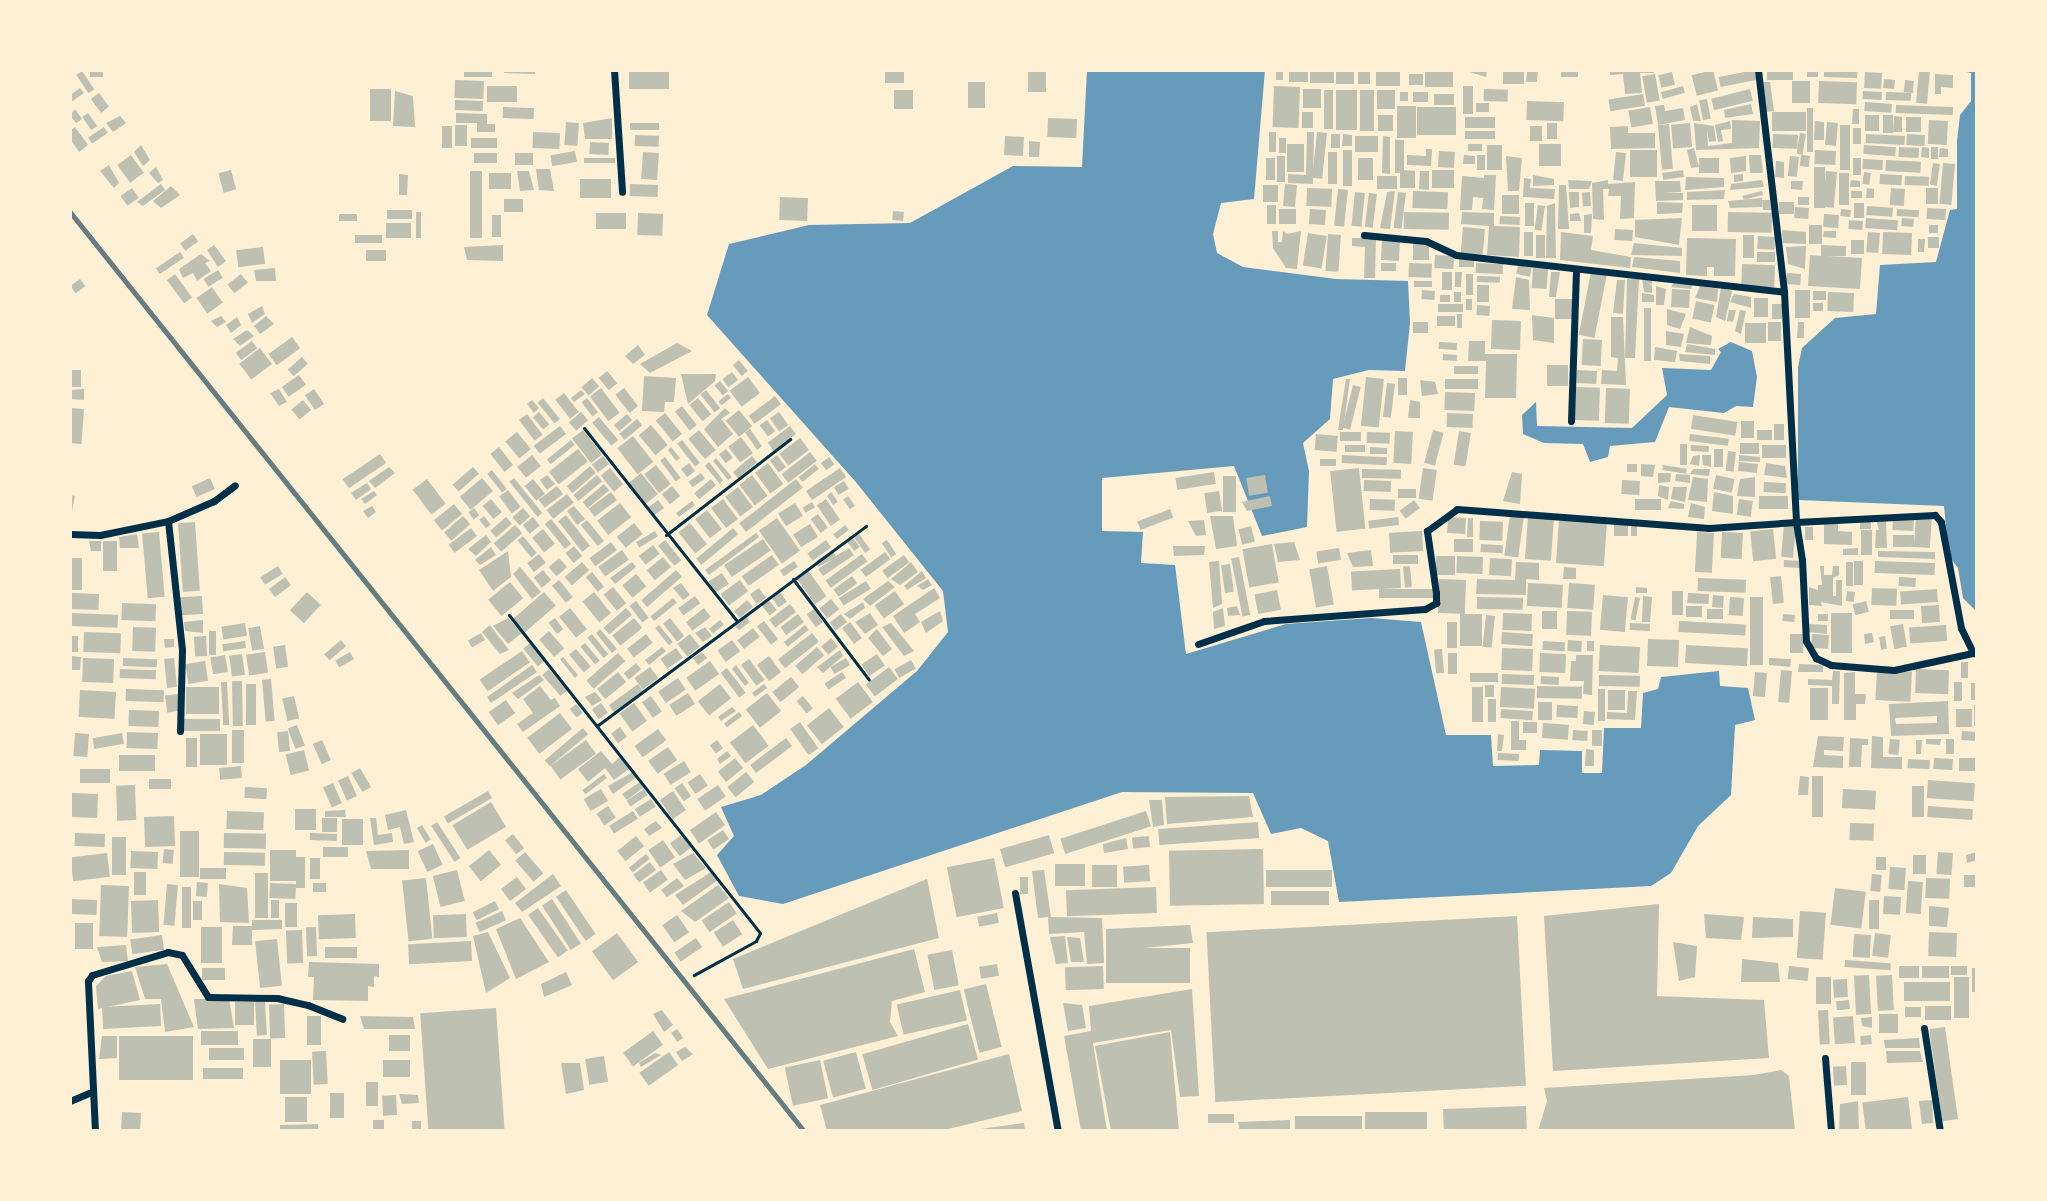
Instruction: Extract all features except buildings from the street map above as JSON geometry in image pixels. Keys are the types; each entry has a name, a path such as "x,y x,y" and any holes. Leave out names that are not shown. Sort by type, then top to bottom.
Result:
{"street":[{"path":"614,70 622,192"},
{"path":"1198,644 1264,621 1425,609 1436,603 1427,531 1457,509 1709,528 1796,522 1935,515 1941,522 1961,628 1975,652 1894,670 1831,665 1816,658 1806,641 1802,560 1796,522 1784,292 1758,70"},
{"path":"1364,235 1426,241 1456,255 1784,292"},
{"path":"1571,421 1576,269"},
{"path":"70,534 100,535 168,521 214,501 235,485"},
{"path":"168,521 182,650 180,731"},
{"path":"1015,893 1058,1131"},
{"path":"95,1131 88,981 92,975 168,952 182,955 208,997 277,998 308,1005 342,1019"},
{"path":"1924,1028 1940,1131"},
{"path":"1825,1058 1831,1131"},
{"path":"70,1101 93,1091"}],"path":[{"path":"584,428 737,621"},
{"path":"666,535 790,439"},
{"path":"598,725 866,526"},
{"path":"793,579 869,680"},
{"path":"509,615 760,933 756,941 694,975"}],"water":[{"path":"1087,70 1265,70 1254,199 1221,203 1213,234 1217,253 1243,267 1336,279 1408,281 1410,323 1405,371 1369,370 1333,379 1330,419 1303,443 1309,471 1307,527 1262,536 1234,466 1102,478 1102,531 1143,532 1141,563 1175,565 1186,654 1286,624 1371,618 1421,622 1446,735 1491,735 1493,766 1539,765 1540,750 1582,751 1582,773 1602,773 1604,728 1641,728 1643,693 1658,689 1661,677 1719,671 1720,686 1748,688 1755,720 1735,725 1731,795 1698,826 1671,873 1651,886 1339,902 1328,841 1301,828 1271,834 1253,793 1122,792 783,904 739,896 717,855 734,836 721,807 761,795 806,765 917,671 948,632 943,591 855,481 707,315 729,244 809,225 910,223 1013,166 1082,167"},
{"path":"1957,70 1977,70 1977,612 1963,598 1958,568 1949,556 1944,506 1798,500 1798,367 1802,348 1835,318 1876,314 1880,265 1936,262 1950,210 1957,209 1960,115 1971,101 1971,73"},
{"path":"1731,342 1752,351 1757,377 1753,407 1736,406 1724,413 1669,407 1655,442 1610,446 1608,457 1590,462 1583,444 1544,443 1523,434 1522,415 1536,402 1537,426 1632,428 1667,395 1662,368 1711,370 1721,352 1718,349"}],"railway":[{"path":"70,212 804,1131"}]}
